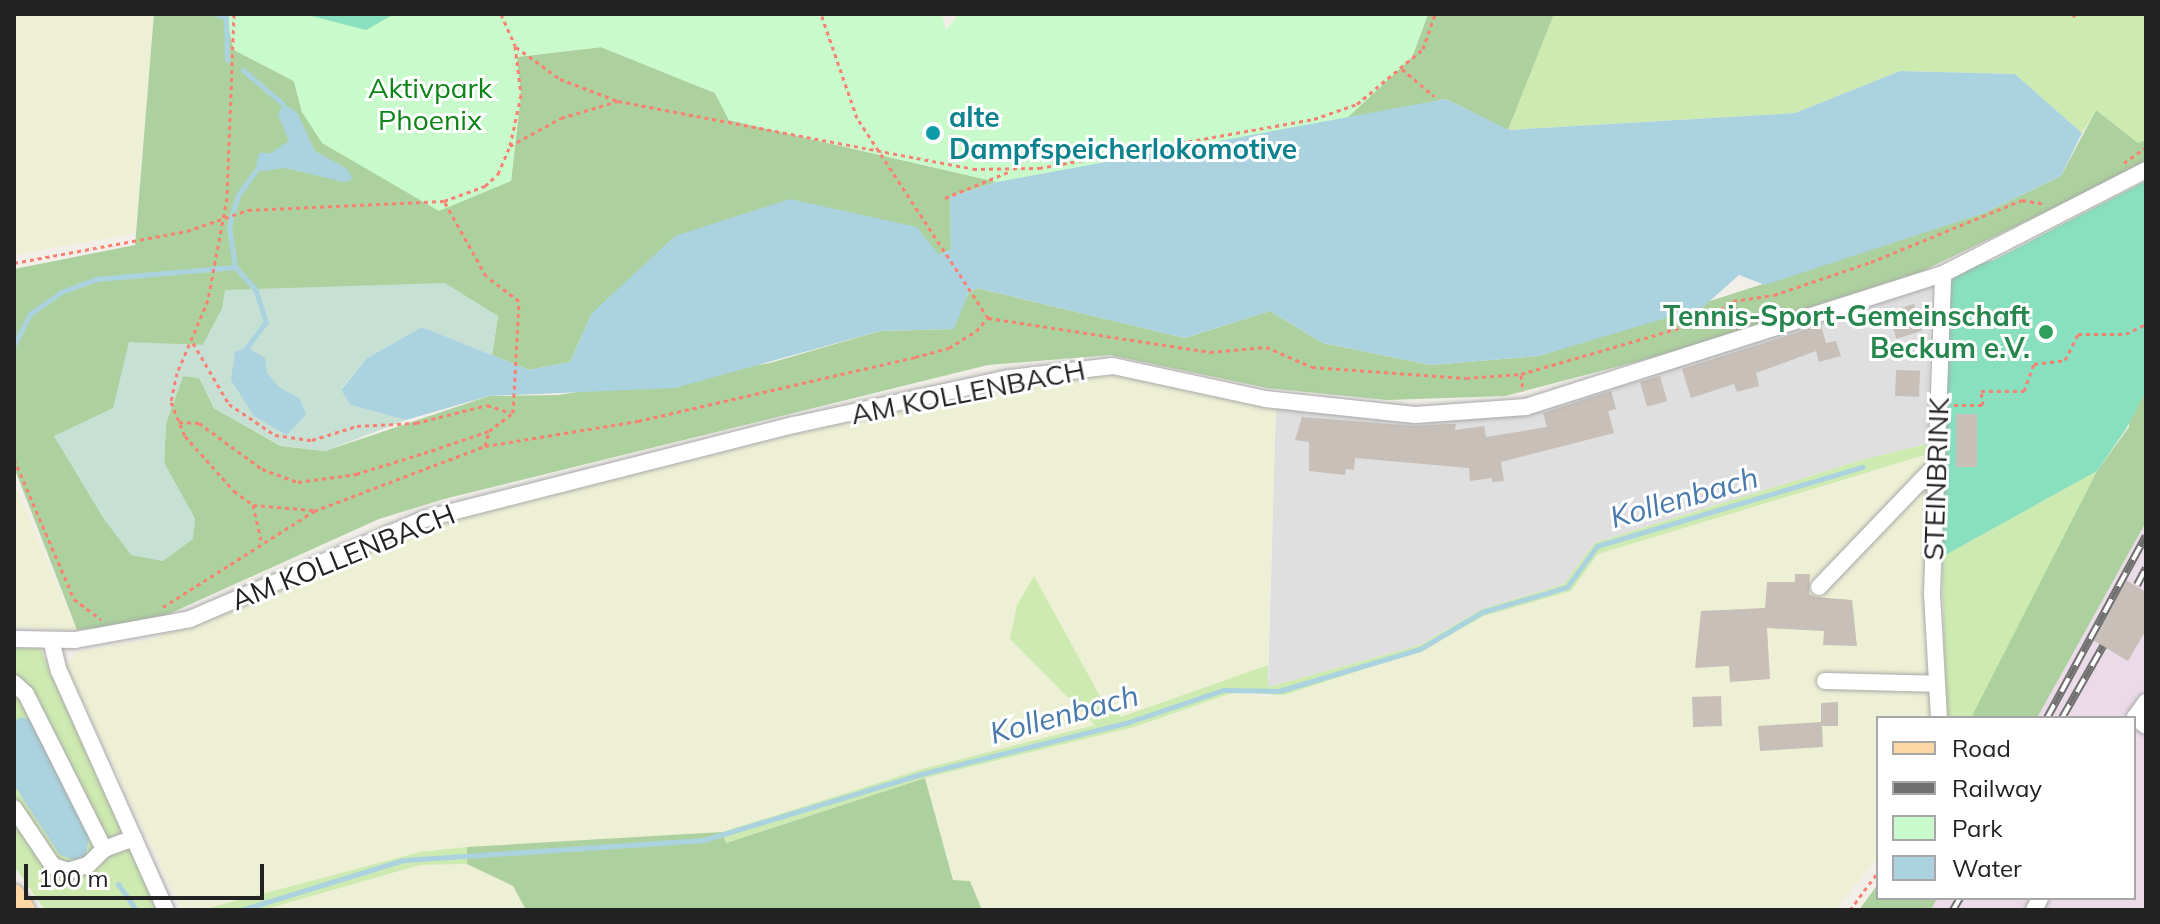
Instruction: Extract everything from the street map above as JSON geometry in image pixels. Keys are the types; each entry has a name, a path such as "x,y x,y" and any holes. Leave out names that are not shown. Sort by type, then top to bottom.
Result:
{"main road":[{"path":"14,894 25,910"}],"street":[{"name":"AM KOLLENBACH","path":"14,639 51,640 145,630 190,619 424,519 794,425 1010,378 1113,366 1265,399 1415,415 1526,407 1943,274 2058,218 2146,170"},
{"name":"STEINBRINK","path":"1939,716 1936,684 1936,465 1943,274"},
{"path":"1819,587 1936,465"},
{"path":"51,640 59,671 166,910"},
{"path":"1825,681 1936,684"},
{"path":"14,683 26,694 104,849"},
{"path":"14,808 53,866 68,871 88,865 104,849 134,838"}],"path":[{"path":"234,14 233,131 223,219 212,280 193,343 177,373 171,402 179,422 216,473 253,505 314,511"},
{"path":"14,263 187,231 248,210 444,201 485,186 498,174 510,146 521,95 515,46 501,14"},
{"path":"821,14 848,95 879,152 988,318"},
{"path":"945,198 1012,171 1314,119 1357,104 1423,49 1435,14"},
{"path":"515,46 560,79 618,101 879,152 1012,171"},
{"path":"1402,69 1434,96"},
{"path":"510,146 561,118 618,101"},
{"path":"145,630 155,612 314,511 485,446 638,421 949,348 988,318 1210,352 1266,347 1312,367 1466,378 1521,374 1700,322 1733,301 1774,295 1871,262 2022,200 2036,199 2058,218"},
{"path":"179,422 199,423 262,469 298,482 356,474 489,431 513,413 519,366 519,301 486,276 444,201"},
{"path":"1938,405 1983,405 1981,391 2024,391 2034,364 2065,360 2078,334 2126,334 2146,324"},
{"path":"193,343 229,404 275,435 312,440 357,426 416,423 487,405 513,413"},
{"path":"485,446 489,431"},
{"path":"14,459 74,599 89,615 112,622"},
{"path":"253,505 262,543"},
{"path":"1850,910 1876,875"}],"shaded area":[{"path":"1931,285 1927,444 1865,459 1594,543 1564,584 1482,609 1420,645 1268,687 1276,403 1478,414"},
{"path":"2146,522 2146,910 1931,910 1936,900 2136,900 2136,716 2038,716"}],"green space":[{"path":"14,14 154,14 135,233 14,255"},
{"path":"154,14 225,14 234,50 294,81 302,112 511,181 520,97 516,57 601,47 715,93 729,120 997,182 950,197 951,249 939,255 592,313 570,362 529,370 492,355 498,316 222,309 203,345 129,343 102,516 131,554 163,561 195,519 164,463 166,423 183,376 199,377 214,408 281,446 325,451 489,396 558,395 770,363 880,331 953,329 968,294 977,288 1185,338 1270,311 1323,343 1431,365 1539,356 1984,213 2061,176 2096,110 2138,143 2146,140 2146,164 1920,272 1666,354 1505,396 1387,400 1267,388 1110,355 988,365 444,499 379,519 151,622 77,630 14,467 14,269 135,245"},
{"name":"Aktivpark Phoenix","path":"225,14 942,14 946,31 958,14 1428,14 1412,57 1346,119 997,182 729,120 715,93 601,47 517,57 521,95 511,181 439,211 322,143 302,112 294,81 234,50"},
{"path":"304,14 394,14 366,30"},
{"path":"1428,14 1554,14 1508,130 1446,99 1346,119 1412,57"},
{"path":"1554,14 2146,14 2146,140 2138,143 2096,110 2082,133 2015,74 1900,71 1795,113 1508,130"},
{"name":"Tennis-Sport-Gemeinschaft Beckum e.V.","path":"2146,181 2146,391 2126,429 2097,471 1942,557 1948,273 1994,260"},
{"path":"445,283 498,316 492,355 422,327 367,358 341,389 351,405 406,420 325,451 282,446 214,408 199,378 183,376 166,423 164,463 195,519 193,539 163,561 131,555 102,516 54,436 113,408 129,342 203,345 222,309 225,290"},
{"path":"2146,330 2146,522 2038,716 1972,716 2097,471 2129,427 2133,338"},
{"path":"1113,371 1276,403 1268,665 1121,717 1101,698 1034,576 1010,639 1096,725 922,769 722,832 420,852 201,910 182,910 66,666 77,652 155,638 425,527 983,388"},
{"path":"1927,444 1928,454 1598,554 1571,591 1484,616 1423,650 1284,695 1235,692 1134,727 925,778 725,843 722,832 922,769 1095,725 1010,639 1017,605 1034,576 1101,698 1121,717 1268,665 1268,687 1420,645 1482,609 1564,584 1594,543 1865,459"},
{"path":"1928,454 1930,716 1876,716 1876,859 1835,910 982,910 970,881 954,881 925,778 1134,727 1236,692 1265,697 1423,650 1484,616 1571,591 1597,554"},
{"path":"2097,471 1974,716 1946,716 1942,557"},
{"path":"14,482 55,580 77,630 14,627"},
{"path":"14,647 40,648 158,910 45,910 14,866"},
{"path":"925,778 953,880 970,881 982,910 526,910 513,886 467,864 467,847 722,832 726,843"},
{"path":"467,847 467,864 420,865 263,910 201,910 420,852"},
{"path":"467,864 513,886 526,910 263,910 420,865"},
{"path":"1876,887 1876,900 1936,900 1931,910 1859,910"}],"water":[{"path":"1900,71 2015,74 2082,133 2061,176 1984,213 1765,285 1739,275 1703,307 1539,356 1431,365 1323,343 1270,311 1185,338 977,288 968,294 954,329 880,331 675,388 489,396 406,420 351,405 341,390 367,358 422,327 529,370 570,362 592,313 675,236 790,199 917,227 939,255 951,249 950,197 997,182 1446,99 1509,130 1795,113"},
{"path":"283,104 297,112 315,151 346,168 353,179 344,182 285,168 255,172 259,153 271,153 289,141 278,115"},
{"path":"247,347 265,358 267,373 280,388 299,398 306,414 287,435 254,416 231,380 235,352"},
{"path":"21,717 35,721 90,831 86,855 75,860 60,855 14,785 14,721"}],"building":[{"path":"1914,304 1922,331 1896,339 1888,312"},
{"path":"1821,325 1826,343 1836,341 1841,356 1819,362 1816,351 1756,373 1759,386 1737,392 1734,384 1691,398 1682,369"},
{"path":"1896,370 1920,371 1919,397 1895,396"},
{"path":"1660,376 1667,401 1647,407 1640,382"},
{"path":"1611,391 1616,409 1608,411 1614,433 1501,462 1504,481 1492,482 1492,478 1470,481 1469,468 1355,458 1354,470 1346,469 1345,475 1309,471 1309,442 1295,440 1302,417 1414,426 1456,424 1455,430 1484,426 1486,437 1547,427 1543,413"},
{"path":"1956,414 1977,414 1977,467 1956,467"},
{"path":"1795,574 1810,574 1809,594 1852,600 1857,646 1823,645 1824,631 1767,628 1770,679 1730,682 1729,666 1695,668 1701,611 1765,608 1767,582 1795,582"},
{"path":"2126,580 2146,592 2146,630 2128,661 2091,639"},
{"path":"1721,696 1722,726 1693,727 1692,697"},
{"path":"1838,702 1838,726 1822,726 1823,747 1760,751 1758,726 1821,722 1821,703"}],"waterway":[{"path":"216,14 226,18 227,60"},
{"path":"243,70 283,104"},
{"path":"247,347 266,322 255,289 235,267 229,226 238,195 255,172"},
{"path":"14,345 30,314 61,292 96,279 235,267"},
{"name":"Kollenbach","path":"241,910 404,860 704,840 921,774 1129,722 1223,690 1279,691 1420,649 1482,612 1567,587 1597,546 1862,467"},
{"path":"118,884 136,910"}],"railway":[{"path":"2048,716 2146,536"},
{"path":"2137,585 2146,568"},
{"path":"2063,716 2103,646"},
{"path":"1953,910 1959,900"}],"place":[{"name":"alte Dampfspeicherlokomotive","path":"933,133"},
{"name":"Tennis-Sport-Gemeinschaft Beckum e.V.","path":"2046,332"}]}
